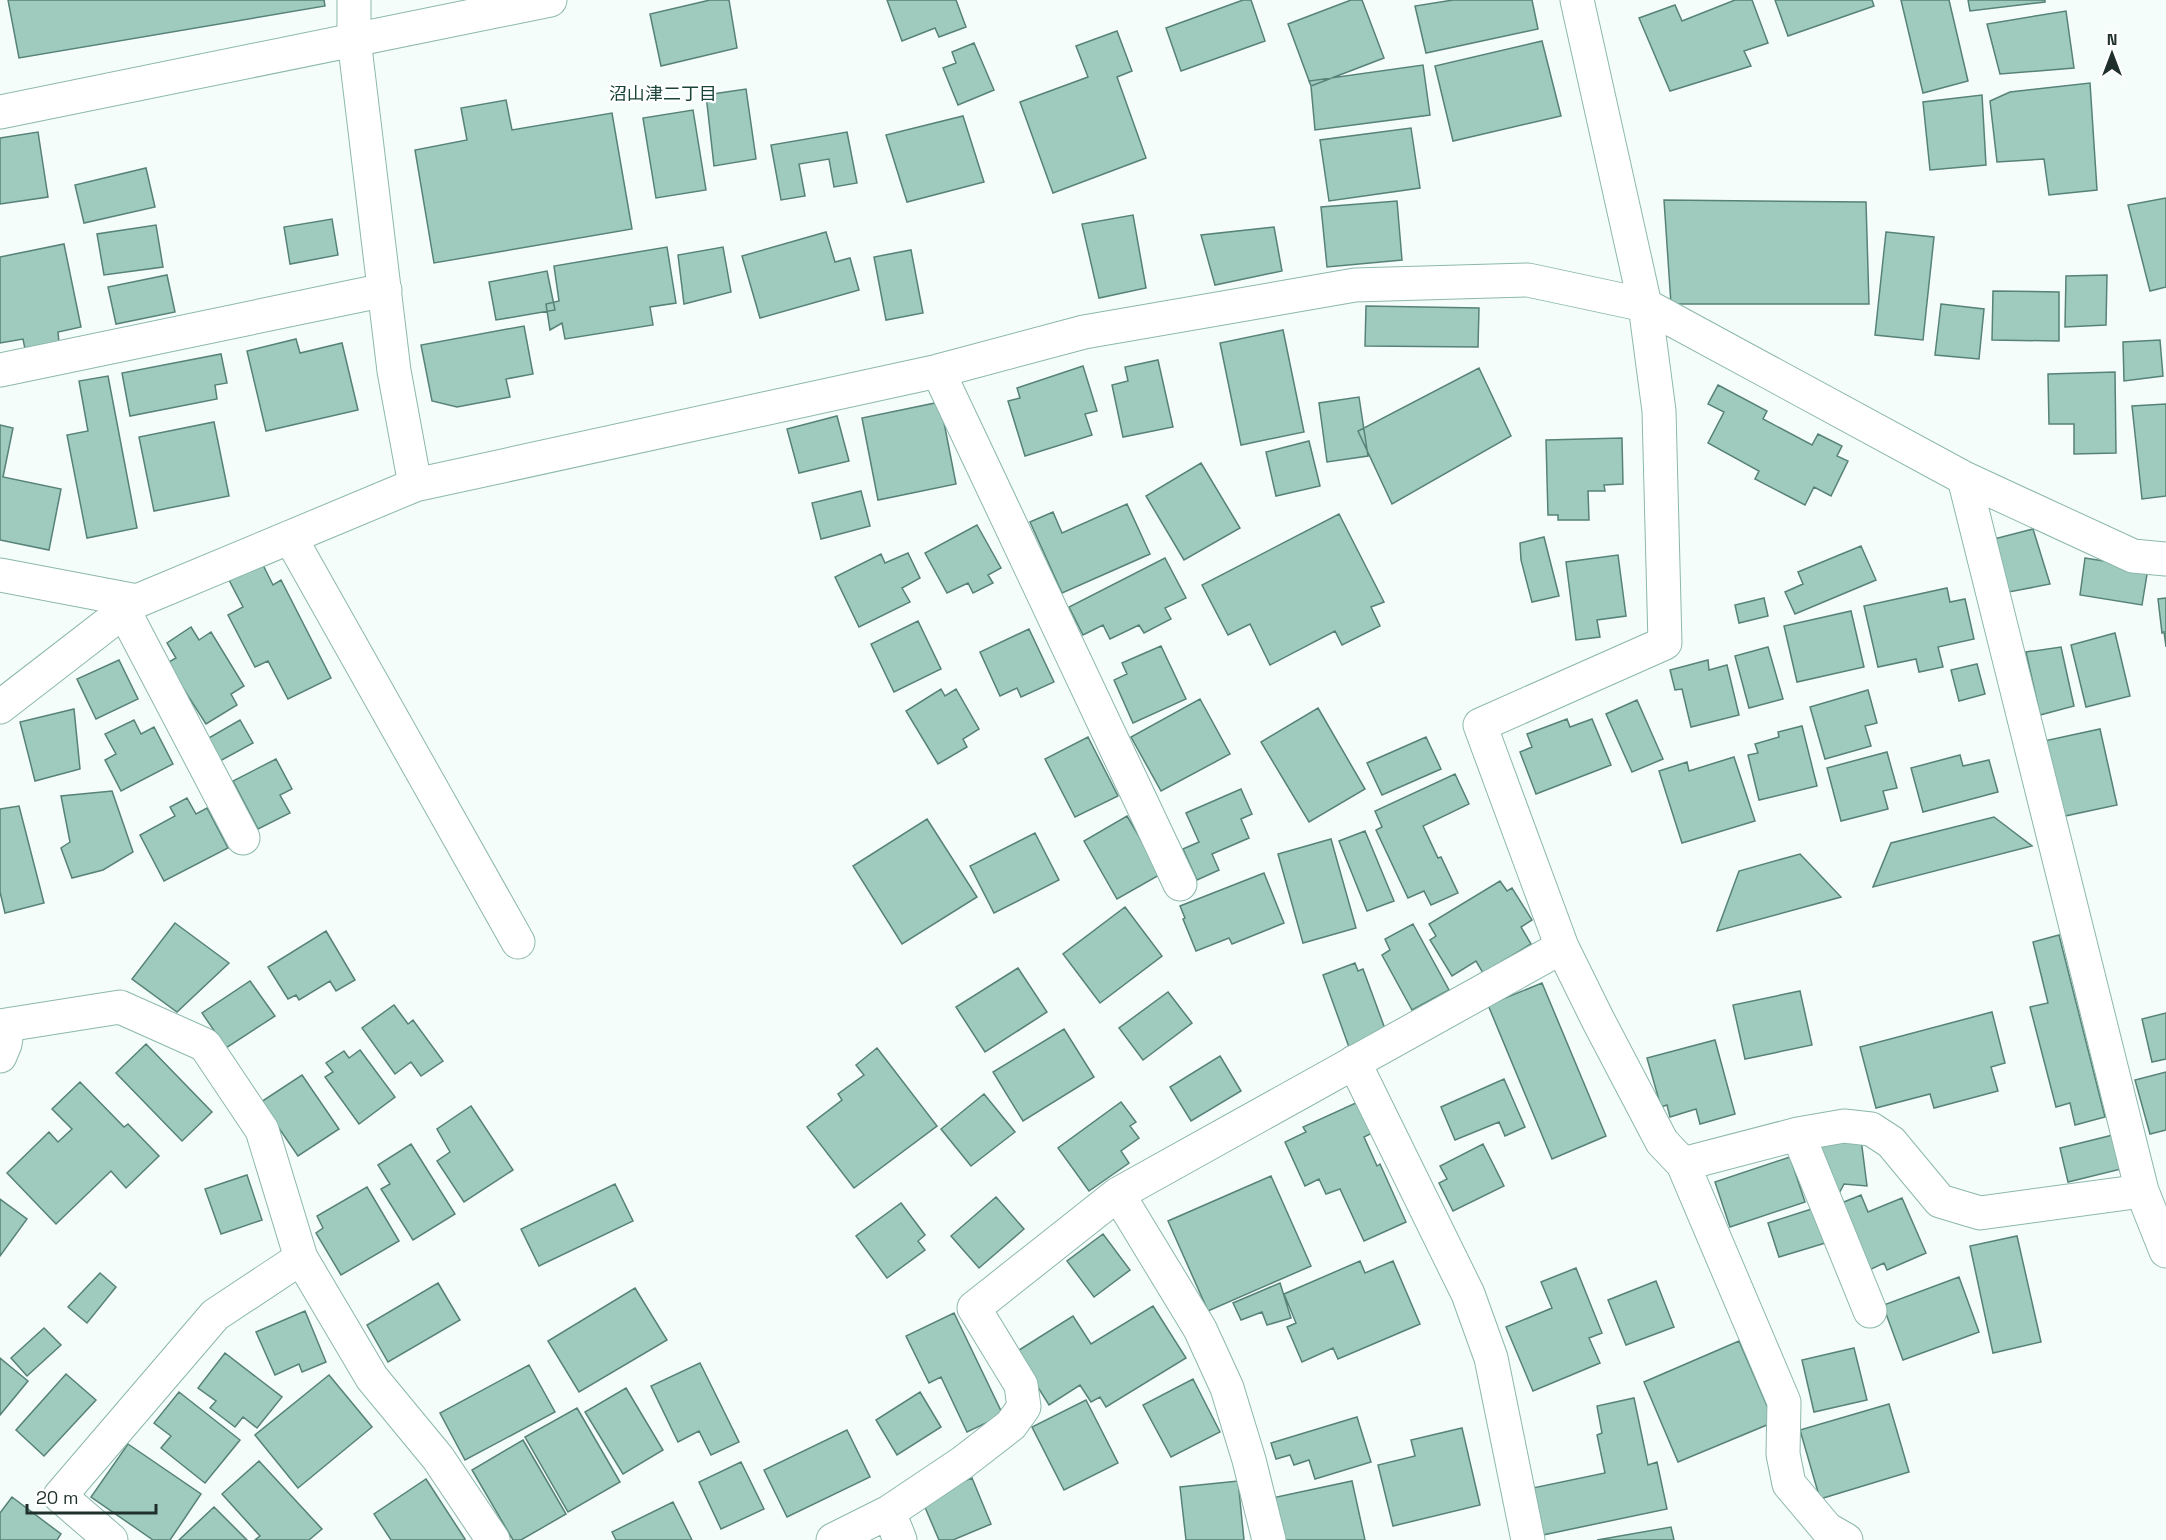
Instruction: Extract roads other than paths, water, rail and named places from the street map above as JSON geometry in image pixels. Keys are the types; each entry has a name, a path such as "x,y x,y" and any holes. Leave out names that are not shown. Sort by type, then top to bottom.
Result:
{"street":[{"path":"354,0 354,39 394,372 416,485"},
{"path":"0,112 550,0"},
{"path":"1577,0 1645,305 1659,411 1665,643 1480,725 1562,947 1662,1142 1683,1164 1784,1402 1784,1454 1789,1484 1827,1529 1846,1540"},
{"path":"0,707 130,606 416,485 938,371 1083,332 1354,285 1528,280 1645,305 1964,478 2133,556 2166,559"},
{"path":"0,370 385,290"},
{"path":"938,371 1180,884"},
{"path":"1964,478 2142,1191 2166,1251"},
{"path":"290,537 519,942"},
{"path":"0,574 130,606"},
{"path":"130,606 243,838"},
{"path":"833,1540 895,1526 962,1463 1011,1425 1024,1407 1021,1385 975,1308 1118,1194 1562,947"},
{"path":"0,1056 5,1044 4,1025 120,1007 205,1045 262,1130 301,1258 372,1378 438,1458 493,1540"},
{"path":"1354,1062 1468,1294 1491,1358 1528,1540"},
{"path":"1683,1164 1798,1134 1844,1126 1871,1129 1891,1142 1940,1201 1980,1213 2142,1191"},
{"path":"1798,1134 1870,1311"},
{"path":"1118,1194 1200,1329 1227,1388 1249,1460 1269,1540"},
{"path":"111,1540 60,1496 215,1315 301,1258"}],"district":[{"name":"沼山津二丁目","path":"663,93"}]}
